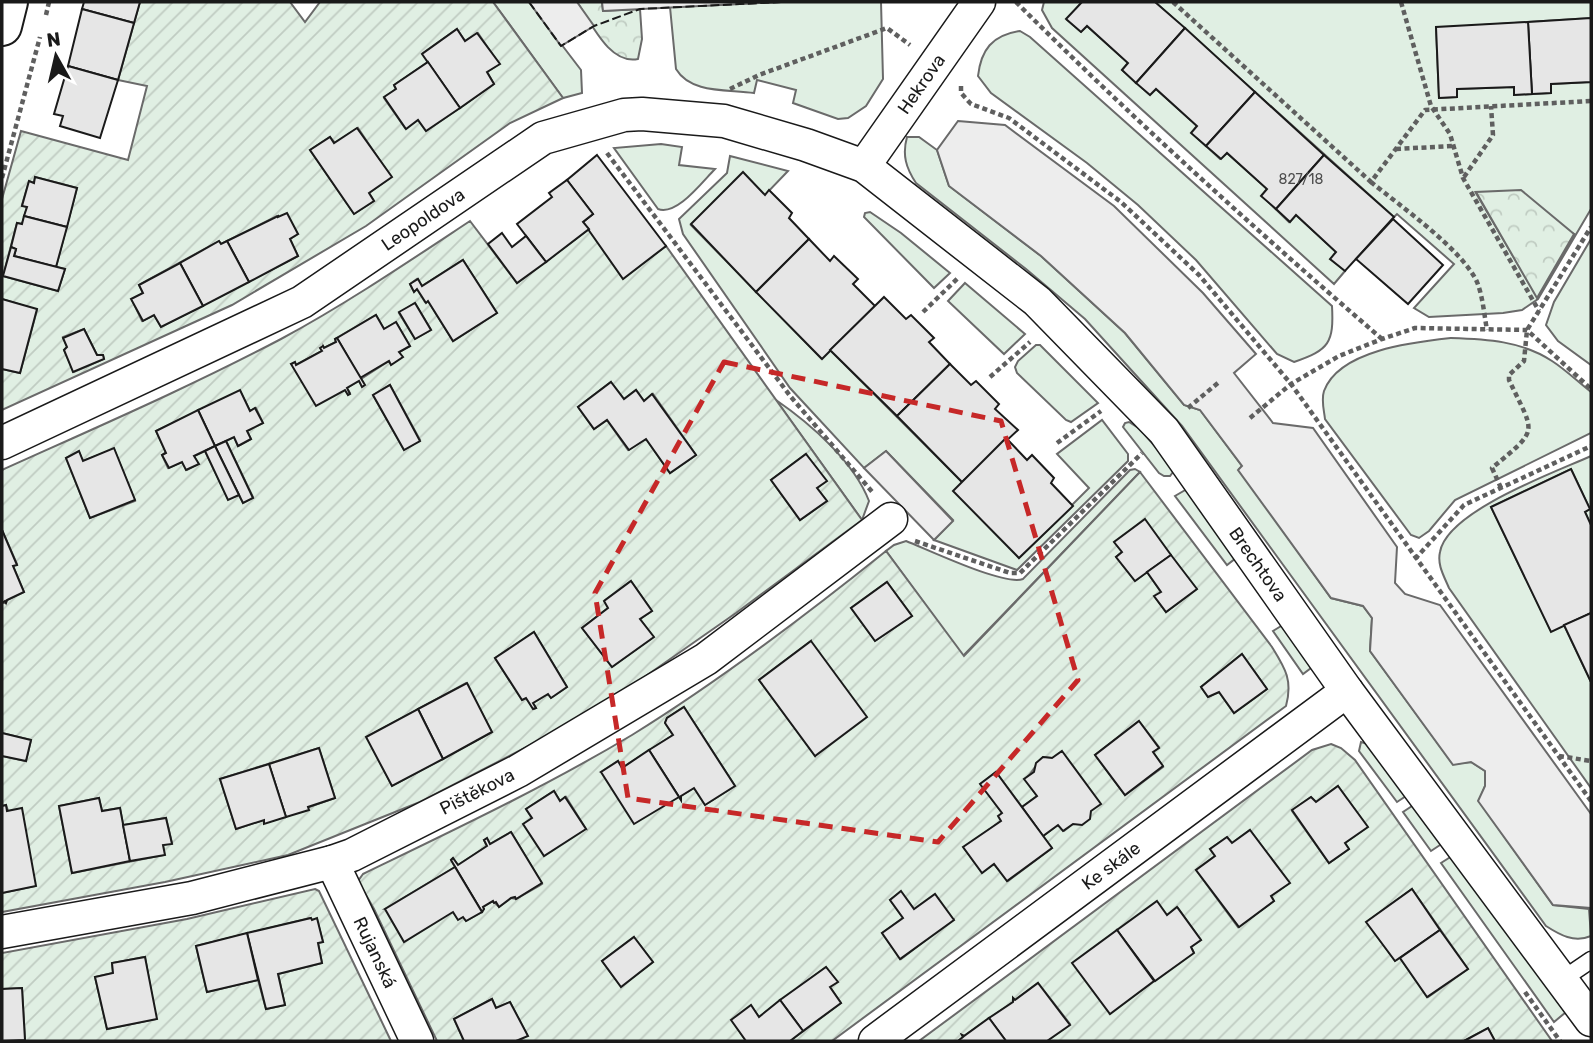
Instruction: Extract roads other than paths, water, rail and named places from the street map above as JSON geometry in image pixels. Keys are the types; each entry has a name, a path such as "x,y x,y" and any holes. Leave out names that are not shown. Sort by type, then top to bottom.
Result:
{"street":[{"path":"2,26 8,2"},
{"name":"Hekrova","path":"864,166 979,2"},
{"name":"Leopoldova","path":"2,443 302,302 543,138 624,115 724,121 806,145 864,166"},
{"name":"Brechtova","path":"864,166 1037,301 1164,431 1347,691 1591,1020"},
{"name":"Pištěkova","path":"2,932 192,898 352,855 518,771 706,659 880,506"},
{"name":"Ke skále","path":"875,1041 1347,691"},
{"name":"Rujanská","path":"332,862 417,1041"}],"lane":[{"path":"1563,979 1591,960"}]}
